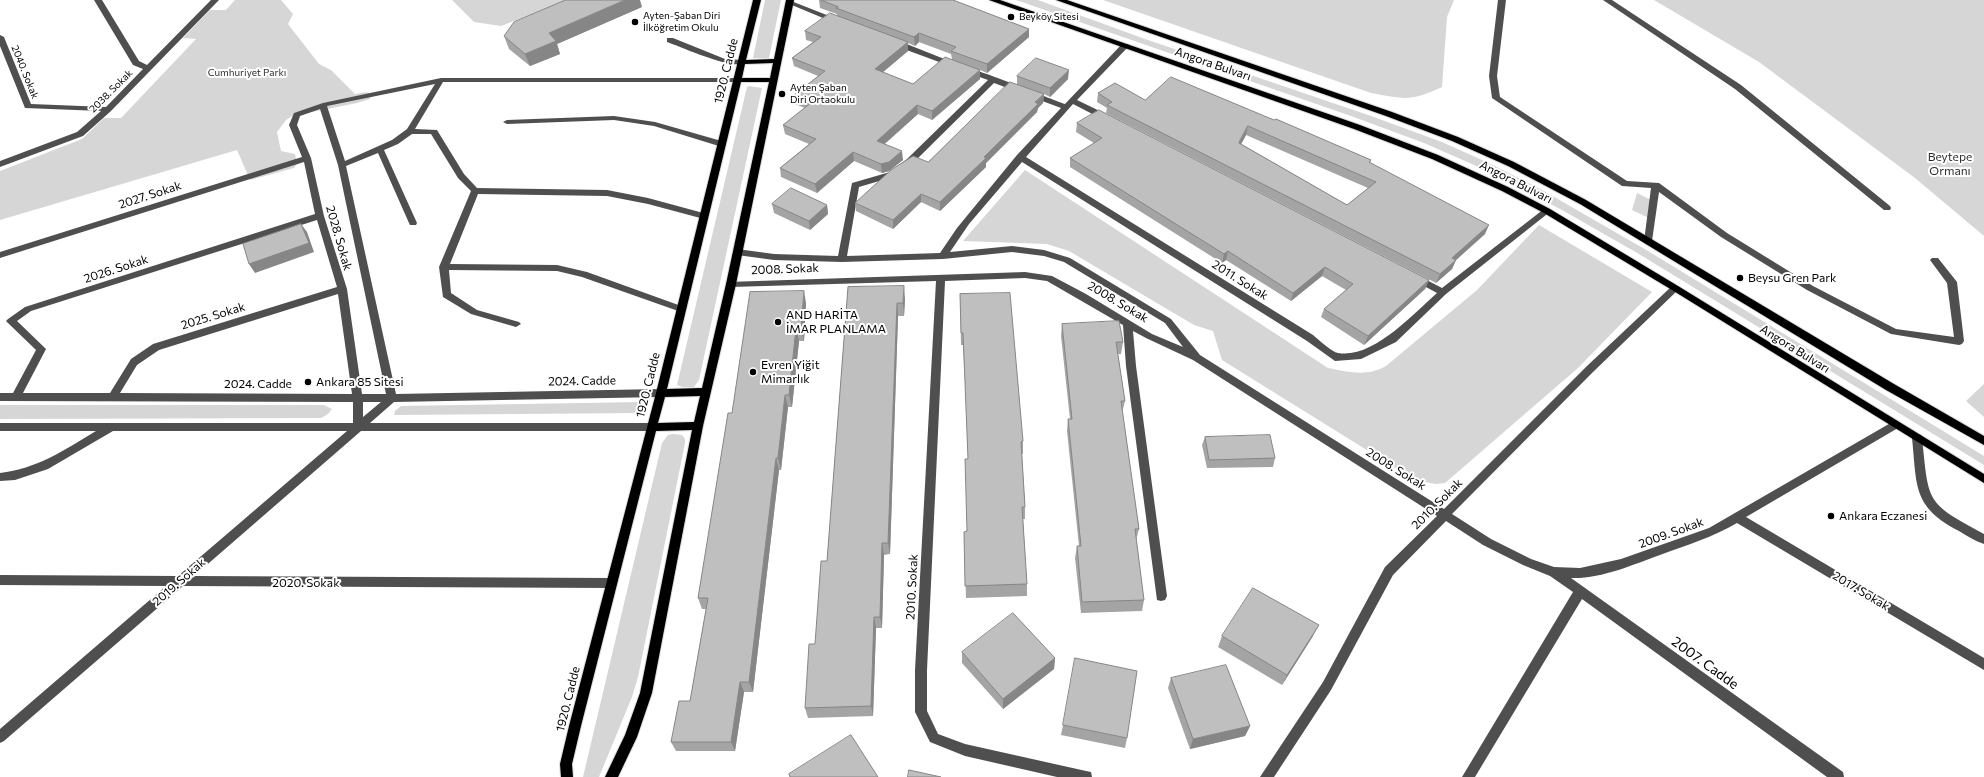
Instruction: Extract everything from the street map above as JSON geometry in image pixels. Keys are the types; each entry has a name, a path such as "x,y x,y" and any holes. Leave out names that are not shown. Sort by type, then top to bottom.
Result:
{"main road":[{"name":"1920. Cadde","path":"566,777 566,764 611,583 661,393 757,0"},
{"name":"Angora Bulvarı","path":"993,0 1349,124 1436,157 1547,211 1675,288 1894,425 1984,479"},
{"name":"Angora Bulvarı","path":"1060,0 1352,100 1455,139 1545,181 1648,241 1890,387 1984,441"},
{"path":"611,777 631,736 646,692 698,426 731,284 790,1"},
{"path":"743,62 777,61"},
{"path":"738,80 773,80"},
{"path":"661,393 706,392"},
{"path":"652,427 698,426"}],"street":[{"path":"98,0 136,63 148,68"},
{"name":"2038. Sokak","path":"0,164 72,138 88,128 215,0"},
{"path":"1502,0 1493,76 1496,98 1625,184 1656,184 1731,239 1810,288 1894,332 1959,341 1952,282 1935,260"},
{"path":"1607,0 1738,87 1887,208"},
{"path":"790,1 848,24"},
{"name":"2040. Sokak","path":"0,37 28,106 108,109"},
{"path":"670,40 724,60 743,62"},
{"path":"891,41 1064,107"},
{"path":"943,256 952,239 1020,157 1064,107 1073,101 1125,46"},
{"path":"842,259 855,185 893,174 910,161 993,79"},
{"path":"342,165 395,142 410,131 442,80"},
{"name":"2028. Sokak","path":"358,428 358,398 342,289 320,216 307,158 293,125 297,116 323,105 442,80 738,80"},
{"path":"1073,101 1115,122"},
{"name":"2028. Sokak","path":"323,105 342,165 392,398"},
{"path":"507,122 614,118 655,124 722,144"},
{"path":"410,131 434,132 461,176 475,191 607,193 648,201 704,216"},
{"path":"380,149 413,223"},
{"name":"2011. Sokak","path":"1020,157 1310,338 1335,357 1358,356 1393,339 1443,292 1547,211"},
{"name":"2027. Sokak","path":"0,255 307,158"},
{"path":"1648,241 1656,184"},
{"path":"475,191 444,267 446,295 474,312 516,324"},
{"name":"2026. Sokak","path":"16,397 41,349 11,321 28,309 320,216"},
{"path":"737,252 774,257 842,259 943,256 1012,249 1044,253 1067,260 1168,321 1196,357"},
{"path":"444,267 557,268 584,274 681,309"},
{"path":"1408,274 1443,292"},
{"name":"2008. Sokak","path":"731,284 1025,275 1049,278 1149,336 1196,357 1445,515"},
{"name":"2010. Sokak","path":"941,278 920,712 934,738 965,750 1086,777"},
{"name":"2010. Sokak","path":"1266,777 1327,686 1389,571 1590,369 1675,288"},
{"name":"2025. Sokak","path":"113,397 134,362 156,347 342,289"},
{"path":"1128,323 1131,366 1161,596"},
{"name":"2024. Cadde","path":"0,397 392,398 661,393"},
{"name":"2019. Sokak","path":"0,737 392,398"},
{"name":"2009. Sokak","path":"1445,515 1487,542 1527,562 1554,572 1580,573 1621,564 1713,531 1894,425"},
{"path":"0,426 358,428 652,427"},
{"path":"0,477 15,476 34,471 113,426"},
{"path":"1917,438 1923,486 1933,508 1941,515 1984,539"},
{"name":"2017. Sokak","path":"1738,517 1984,664"},
{"name":"2007. Cadde","path":"1554,572 1838,777"},
{"name":"2020. Sokak","path":"0,580 611,583"},
{"path":"1468,777 1580,591"}],"green space":[{"name":"Cumhuriyet Parkı","path":"235,0 281,0 293,14 288,24 319,64 331,70 355,94 367,92 371,96 370,99 292,116 286,120 277,132 281,151 295,154 297,164 294,168 250,180 237,150 0,220 0,171 82,139 104,118 121,118 196,39 183,38 210,10 226,10"},
{"path":"452,0 568,0 501,26 474,22"},
{"path":"765,0 781,0 769,58 753,58"},
{"path":"1016,0 1038,0 1145,39 1371,116 1442,142 1493,165 1544,191 1648,251 1984,456 1984,465 1639,254 1562,210 1490,172 1424,143 1351,116"},
{"path":"1103,0 1454,0 1447,17 1442,87 1422,95 1400,98 1371,93"},
{"name":"Beytepe Ormanı","path":"1654,0 1984,0 1984,236 1915,178 1759,62"},
{"path":"747,87 762,88 699,380 694,387 682,387 677,385"},
{"path":"1025,170 1328,368 1365,373 1372,372 1386,366 1477,290 1539,225 1652,292 1578,368 1445,483 1436,484 1415,480 1222,360 1213,331 1194,325 1069,251 1047,244 963,241"},
{"path":"1637,193 1655,202 1651,219 1632,210"},
{"path":"1984,384 1984,417 1966,401"},
{"path":"643,402 642,413 394,415 395,411 401,406"},
{"path":"0,405 324,405 332,409 328,414 321,418 0,419"},
{"path":"668,435 682,435 685,439 685,443 638,677 632,697 599,777 583,777 662,443"}],"building":[{"path":"566,0 625,0 549,33 556,41 525,54 504,36 514,22"},
{"path":"821,0 953,0 1029,29 987,64 951,51 956,47 919,33 914,37 836,8 838,7"},
{"path":"830,13 908,42 875,69 913,84 945,57 980,70 932,111 917,105 877,141 902,151 889,162 881,164 853,152 815,184 780,168 816,139 783,125 812,102 794,95 825,71 792,58 821,37 805,31"},
{"path":"1036,58 1069,70 1050,88 1017,76"},
{"path":"1171,77 1274,120 1276,119 1371,160 1369,162 1489,225 1452,258 1456,260 1440,274 1107,105 1112,102 1098,93 1115,83 1145,100","holes":["1248,126 1376,182 1347,205 1239,143"]},
{"path":"1010,82 1044,94 1035,102 1038,104 984,157 986,158 940,202 921,194 893,220 855,203 891,170 913,156 928,162"},
{"path":"1099,110 1429,280 1368,336 1324,309 1353,284 1325,267 1293,293 1228,251 1224,254 1070,158 1102,138 1077,123"},
{"path":"791,188 827,205 809,221 772,204"},
{"path":"301,224 309,243 249,264 243,244"},
{"path":"904,286 903,303 897,303 888,543 882,543 880,617 874,617 871,706 805,708 809,644 815,644 821,561 827,561 848,287"},
{"path":"804,291 801,328 796,328 789,395 785,395 778,458 776,458 749,682 740,682 731,742 671,742 679,701 690,701 708,598 698,598 728,413 732,413 750,292"},
{"path":"1010,293 1023,441 1021,442 1025,507 1022,507 1027,584 965,586 964,532 967,531 965,459 968,459 960,294"},
{"path":"1119,321 1123,342 1116,342 1125,401 1121,401 1139,529 1135,529 1144,600 1082,602 1077,546 1081,546 1068,419 1072,419 1062,324"},
{"path":"1270,435 1275,458 1209,460 1205,437"},
{"path":"1253,588 1319,625 1287,675 1222,636"},
{"path":"1013,613 1055,658 1003,699 962,652"},
{"path":"1075,658 1137,671 1127,738 1063,725"},
{"path":"1226,665 1250,726 1193,739 1171,678"},
{"path":"851,735 878,777 790,777 789,774"},
{"path":"909,770 941,777 908,777"}],"place":[{"name":"Beyköy Sitesi","path":"1011,17"},
{"name":"Ayten-Şaban Diri İlköğretim Okulu","path":"635,22"},
{"name":"Ayten Şaban Diri Ortaokulu","path":"782,94"},
{"name":"Beysu Gren Park","path":"1740,278"},
{"name":"AND HARİTA İMAR PLANLAMA","path":"778,322"},
{"name":"Evren Yiğit Mimarlık","path":"753,372"},
{"name":"Ankara 85 Sitesi","path":"308,382"},
{"name":"Ankara Eczanesi","path":"1831,516"}]}
